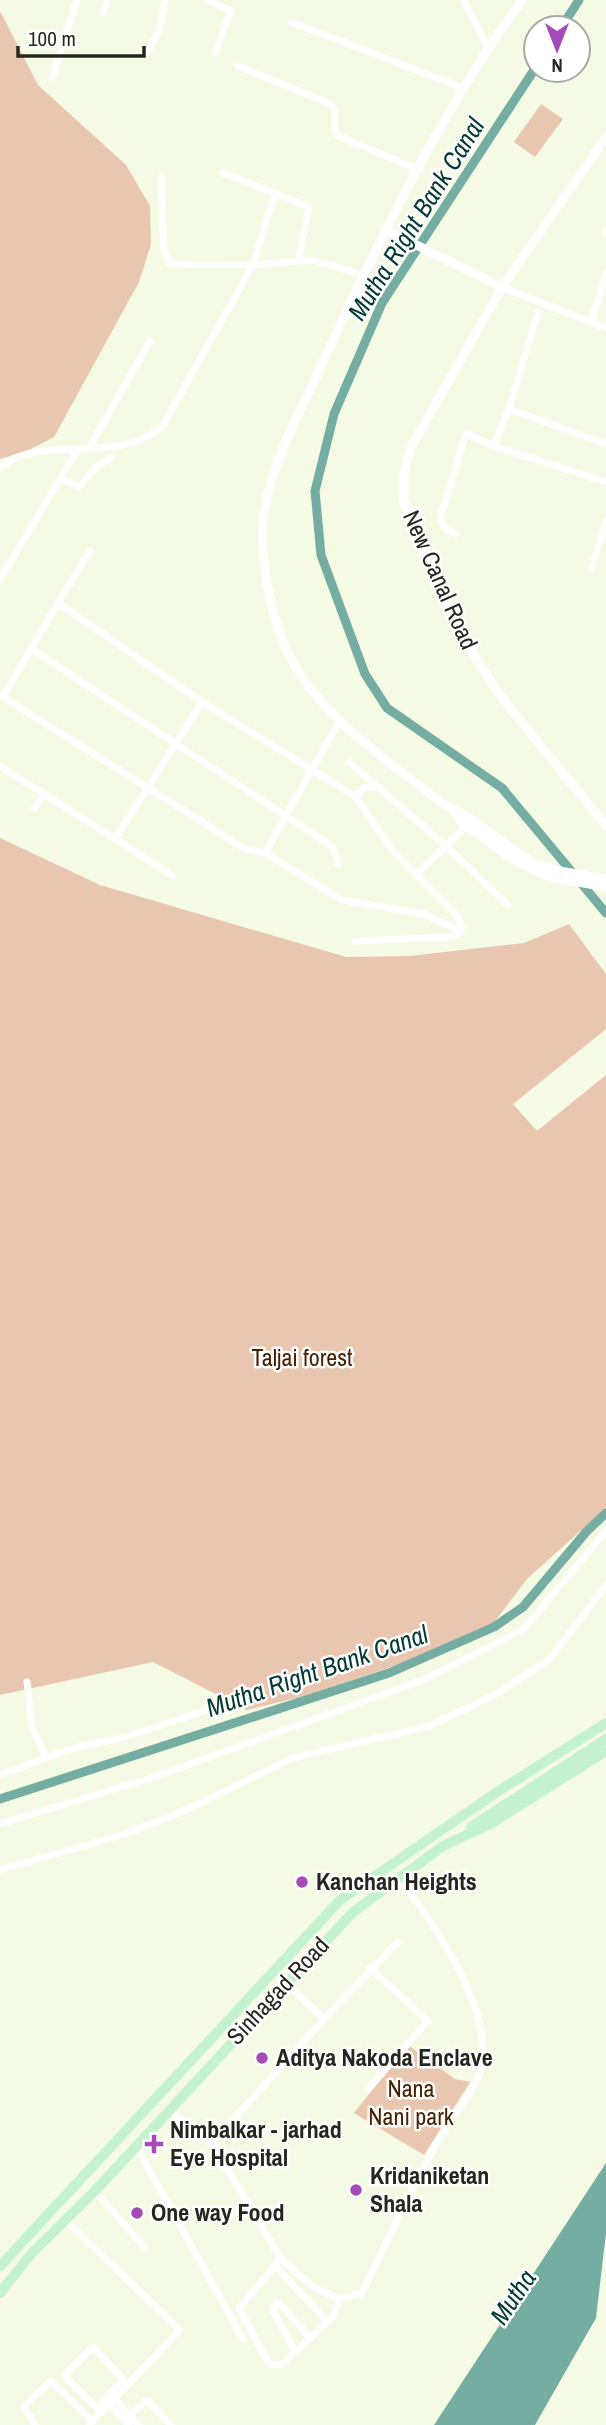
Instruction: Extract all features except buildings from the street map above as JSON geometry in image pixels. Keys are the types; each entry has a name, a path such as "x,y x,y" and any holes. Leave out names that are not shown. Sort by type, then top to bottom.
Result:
{"main road":[{"name":"Sinhagad Road","path":"0,2266 340,1900 494,1794 606,1723"},
{"path":"443,1846 606,1739"},
{"name":"Sinhagad Road","path":"0,2293 31,2254 136,2146 352,1913 443,1846 492,1823 606,1751"}],"street":[{"path":"52,78 77,0"},
{"path":"103,13 108,0"},
{"path":"146,54 159,31 165,0"},
{"path":"207,0 231,11 215,53"},
{"path":"463,0 489,49"},
{"path":"517,2 415,168 387,231 363,275 272,476 264,514 263,536 270,584 284,644 301,676 340,720 455,811 467,826 519,863 559,875 606,879"},
{"path":"291,22 463,88"},
{"path":"238,66 330,104 335,111 335,132 338,136 415,168"},
{"name":"New Canal Road","path":"606,137 502,287 410,449 404,473 404,500 410,524 458,629 474,657 498,693 606,826"},
{"path":"223,173 309,207 298,261"},
{"path":"161,177 167,261 176,264 253,265 312,260 363,275"},
{"path":"0,468 24,453 89,450 147,439 162,426 253,265 274,195"},
{"path":"387,231 502,287 606,328"},
{"path":"591,323 606,272"},
{"path":"493,446 509,409 538,312"},
{"path":"89,450 150,341"},
{"path":"509,409 606,444"},
{"path":"456,534 446,529 440,519 466,433 493,446 606,481"},
{"path":"0,579 77,451"},
{"path":"61,478 79,487 96,467 112,457"},
{"path":"592,569 606,522"},
{"path":"90,551 2,696 244,849 265,853 342,900 423,914 461,931"},
{"path":"58,603 202,702 315,768 355,796 393,851 460,918 461,931"},
{"path":"30,648 333,847 338,864"},
{"path":"115,839 174,742 202,702"},
{"path":"265,853 340,720"},
{"path":"349,762 446,846 508,905"},
{"path":"0,766 173,876"},
{"path":"355,796 365,787 377,787"},
{"path":"34,808 44,793"},
{"path":"455,811 464,814 517,854 559,875"},
{"path":"416,875 467,826"},
{"path":"595,879 606,888"},
{"path":"355,941 450,937 461,931"},
{"path":"0,1824 150,1778 423,1680 524,1629 606,1531"},
{"path":"0,1870 122,1835 177,1814 293,1758 429,1726 493,1696 550,1659 606,1585"},
{"path":"27,1682 32,1727 46,1757"},
{"path":"0,1775 46,1757 125,1737 237,1700"},
{"path":"278,2262 312,2287 340,2299 362,2293 439,2138 479,2076 482,2040 467,1982 429,1918 399,1878"},
{"path":"212,2143 370,1968 398,1942"},
{"path":"369,2088 428,2021 370,1968"},
{"path":"274,1972 324,2019"},
{"path":"169,2110 212,2143 278,2262 328,2322"},
{"path":"136,2146 243,2339"},
{"path":"94,2190 145,2248"},
{"path":"65,2220 180,2330 112,2401 99,2410"},
{"path":"278,2262 239,2308 269,2364 281,2365 328,2322 340,2299"},
{"path":"295,2352 272,2308 277,2304 281,2305 310,2338"},
{"path":"36,2425 23,2407 51,2381 91,2423 123,2379 93,2347 65,2375 99,2410"},
{"path":"130,2415 148,2400 171,2425"},
{"path":"112,2401 139,2425"},
{"path":"112,2401 129,2425"}],"green space":[{"path":"0,11 38,85 126,165 150,206 151,244 139,282 54,437 27,451 0,459"},
{"path":"541,104 563,119 535,157 514,142"},
{"name":"Taljai forest","path":"0,838 100,885 346,957 410,956 524,943 569,924 606,974 606,1029 513,1104 537,1131 606,1075 606,1508 528,1578 492,1625 446,1649 304,1696 247,1710 153,1662 0,1695"},
{"name":"Nana Nani park","path":"408,2045 455,2079 470,2082 424,2155 354,2113"}],"water":[{"path":"606,2163 606,2233 596,2318 535,2425 434,2425"}],"waterway":[{"name":"Mutha Right Bank Canal","path":"570,14 579,0"},
{"name":"Mutha Right Bank Canal","path":"525,84 382,303 334,414 315,491 321,555 365,674 387,708 502,788 606,913"},
{"name":"Mutha Right Bank Canal","path":"0,1799 389,1673 494,1627 523,1607 587,1531 606,1513"}],"place":[{"name":"Kanchan Heights","path":"302,1882"},
{"name":"Aditya Nakoda Enclave","path":"262,2058"},
{"name":"Nimbalkar - jarhad Eye Hospital","path":"154,2144"},
{"name":"Kridaniketan Shala","path":"356,2190"},
{"name":"One way Food","path":"137,2213"}],"water label":[{"name":"Mutha","path":"513,2297"}]}
